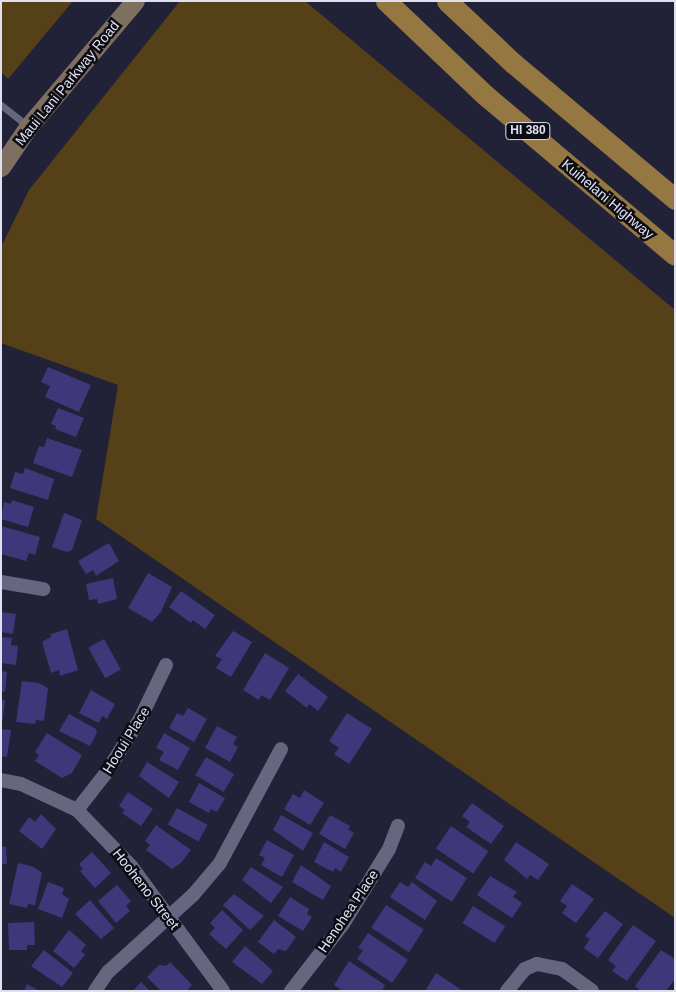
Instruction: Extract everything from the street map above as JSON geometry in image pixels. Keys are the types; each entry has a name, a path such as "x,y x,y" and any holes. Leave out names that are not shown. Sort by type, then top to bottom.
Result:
{"main road":[{"name":"Maui Lani Parkway Road","path":"1,167 28,127 135,1"},
{"name":"Kuihelani Highway","path":"386,1 485,95 675,255"},
{"name":"HI 380","path":"447,1 513,63 675,199"}],"street":[{"path":"1,582 43,589"},
{"name":"Hooui Place","path":"77,810 106,774 140,719 166,664"},
{"path":"95,991 108,972 169,918 220,863 281,749"},
{"name":"Hooheno Street","path":"1,780 21,784 77,810 132,866 223,991"},
{"name":"Henohea Place","path":"291,991 343,924 389,849 398,826"},
{"path":"507,991 525,969 537,964 562,969 592,991"}],"lane":[{"path":"1,105 28,127"}],"shaded area":[{"path":"1,1 73,1 8,79 1,72"},
{"path":"180,1 305,1 675,310 675,918 96,519 118,385 1,343 1,247 29,190"}],"building":[{"path":"48,367 91,385 79,412 45,397 50,386 41,382"},
{"path":"58,408 84,418 76,437 55,429 56,426 51,424"},
{"path":"47,438 82,450 72,477 33,463 39,446 44,447"},
{"path":"25,468 54,479 48,500 10,488 15,472 23,474"},
{"path":"12,500 34,507 28,527 1,519 4,502 11,504"},
{"path":"64,513 82,520 72,550 67,552 52,547"},
{"path":"1,526 40,537 35,555 29,553 26,561 1,554"},
{"path":"109,543 119,561 96,576 93,570 86,574 78,561"},
{"path":"148,573 172,587 161,612 152,622 128,608"},
{"path":"113,578 117,599 98,604 97,599 89,600 86,584"},
{"path":"181,591 215,615 205,629 193,620 191,623 169,607"},
{"path":"1,612 16,614 13,634 1,632"},
{"path":"67,629 78,670 60,676 59,670 51,673 42,642 51,637 51,634"},
{"path":"233,631 252,642 231,677 216,668 222,659 215,656"},
{"path":"1,637 12,638 11,645 18,646 16,665 1,663"},
{"path":"104,639 121,670 105,678 88,648"},
{"path":"265,653 289,668 270,700 261,695 259,700 243,690"},
{"path":"1,671 7,672 5,692 1,691"},
{"path":"298,674 328,697 318,711 309,704 307,708 285,691"},
{"path":"22,681 39,683 48,688 44,721 36,720 35,724 16,722"},
{"path":"91,690 115,704 107,719 102,716 99,723 79,713"},
{"path":"1,700 5,700 3,720 1,720"},
{"path":"188,708 207,719 194,742 169,728 177,713 183,716"},
{"path":"347,713 372,729 349,764 334,754 339,748 329,741"},
{"path":"69,714 96,729 97,733 90,746 59,731"},
{"path":"217,726 237,737 233,744 238,747 230,762 205,748"},
{"path":"1,729 11,730 7,757 1,756"},
{"path":"47,733 82,755 72,773 62,778 35,761 39,755 35,752"},
{"path":"164,733 190,748 178,770 159,760 164,752 156,748"},
{"path":"206,757 234,774 223,792 195,775"},
{"path":"147,762 179,782 169,798 139,776"},
{"path":"199,783 225,798 217,812 211,809 209,813 189,802"},
{"path":"304,790 324,803 310,825 284,809 293,794 300,798"},
{"path":"128,792 153,809 141,826 122,813 125,810 119,806"},
{"path":"472,803 504,826 491,844 466,827 470,822 462,816"},
{"path":"177,808 208,825 198,842 168,825"},
{"path":"41,814 56,829 42,849 19,831 29,817 35,822"},
{"path":"281,815 313,833 303,851 273,830"},
{"path":"330,815 350,826 348,829 354,833 345,849 319,834"},
{"path":"156,825 191,850 181,863 172,869 146,850 150,845 145,841"},
{"path":"451,826 488,851 473,874 436,848"},
{"path":"267,840 294,855 282,877 261,865 265,858 259,855"},
{"path":"324,842 349,857 341,872 335,868 333,872 314,862"},
{"path":"516,842 549,864 538,880 530,875 527,879 504,860"},
{"path":"1,846 6,847 7,864 1,864"},
{"path":"92,852 111,873 95,888 80,871 83,869 79,864"},
{"path":"436,858 467,878 452,902 415,878 425,862 431,866"},
{"path":"18,863 34,867 42,873 35,905 28,904 27,908 9,904"},
{"path":"301,865 331,886 323,900 292,882"},
{"path":"251,867 283,887 271,903 242,880"},
{"path":"490,876 517,892 513,897 522,903 512,918 477,895"},
{"path":"48,882 64,888 62,894 69,899 62,918 38,909"},
{"path":"400,882 408,887 412,882 437,901 425,920 390,897"},
{"path":"572,884 594,899 576,923 562,913 567,906 560,901"},
{"path":"117,885 131,901 126,906 130,911 116,923 98,901"},
{"path":"234,894 264,916 250,930 223,905"},
{"path":"290,897 309,909 307,914 312,917 303,931 278,916"},
{"path":"90,900 114,928 101,939 75,914"},
{"path":"386,905 424,930 409,952 371,928"},
{"path":"473,906 505,926 495,943 462,923"},
{"path":"222,910 243,930 226,949 209,934 215,928 210,923"},
{"path":"605,911 623,924 598,958 584,948 590,939 585,936"},
{"path":"274,920 296,937 286,951 278,949 274,954 258,942"},
{"path":"34,922 35,945 27,945 27,950 9,950 8,923"},
{"path":"633,925 656,941 627,981 612,971 616,966 608,960"},
{"path":"69,930 86,945 81,951 85,955 74,968 53,951"},
{"path":"368,933 408,960 392,983 357,959 363,950 358,948"},
{"path":"245,946 273,971 262,984 232,962"},
{"path":"44,950 73,973 62,987 31,966"},
{"path":"661,950 675,959 675,979 666,991 641,991 635,986"},
{"path":"349,961 385,985 382,991 343,991 334,985"},
{"path":"170,962 192,985 187,991 161,991 147,977 159,965 166,966"},
{"path":"436,973 463,991 425,991"},
{"path":"141,982 150,991 133,991"},
{"path":"27,984 40,991 24,991"}]}
